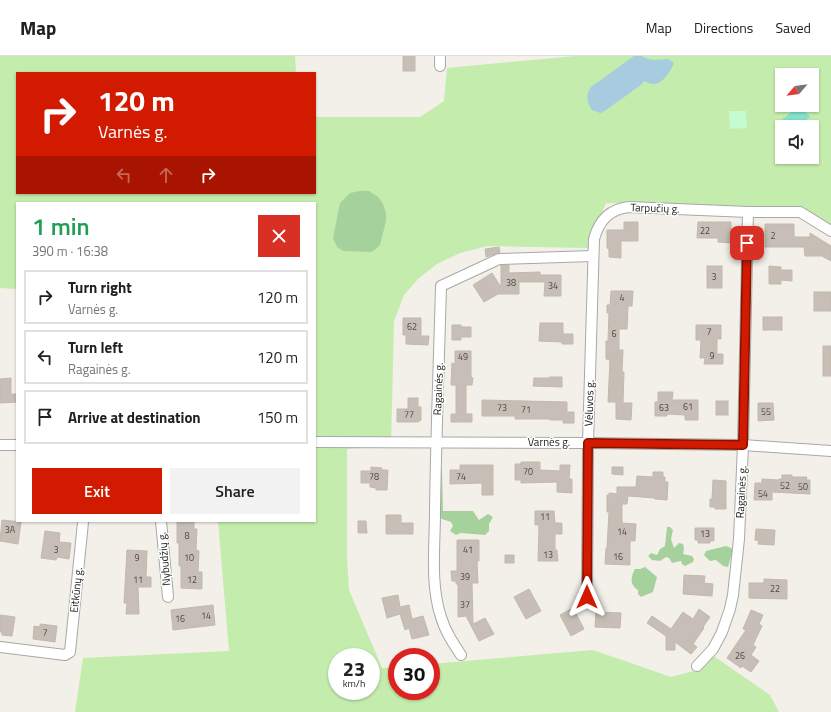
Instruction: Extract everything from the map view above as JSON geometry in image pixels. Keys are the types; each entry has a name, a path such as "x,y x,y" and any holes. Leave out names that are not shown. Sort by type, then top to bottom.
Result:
{"street":[{"name":"Tarpučių g.","path":"593,256 594,239 597,229 603,219 615,210 622,208 800,212 831,231"},
{"name":"Ragainės g.","path":"697,666 713,649 722,632 733,595 739,539 743,445 748,212"},
{"name":"Ragainės g.","path":"461,655 449,636 441,617 437,601 434,574 436,442 442,286 499,259 593,256"},
{"name":"Vėluvos g.","path":"587,597 588,443 593,256"},
{"name":"Varnės g.","path":"316,442 743,445 831,451"},
{"path":"0,445 16,445"},
{"name":"Eitkūnų g.","path":"0,647 65,655 70,652 84,522"},
{"name":"Nybudžių g.","path":"161,522 168,597"}],"green space":[{"path":"0,56 295,56 296,72 16,72 16,194 316,194 316,117 420,117 444,101 447,68 575,56 831,56 831,226 800,208 606,203 588,248 488,246 460,253 437,264 419,278 404,295 394,321 391,446 347,449 347,558 349,590 374,648 328,648 328,700 380,700 380,663 382,668 388,668 388,700 440,700 440,663 593,650 671,677 697,670 712,655 770,695 779,712 75,712 83,658 229,651 218,522 316,522 316,202 16,202 16,289 0,288"},
{"path":"729,111 746,111 747,128 730,129"},
{"path":"791,112 806,112 810,117 806,120 782,120"},
{"path":"369,191 378,197 383,204 386,213 386,221 380,245 371,252 343,251 337,247 333,238 340,203 350,193"},
{"path":"438,468 442,471 443,511 473,511 479,520 488,514 493,517 489,524 489,531 485,535 461,533 456,535 450,531 453,526 451,522 442,519 438,515"},
{"path":"667,527 670,527 673,530 671,539 674,548 679,543 683,544 683,554 692,556 694,559 693,562 685,566 681,561 672,563 669,558 666,557 660,561 652,560 648,556 651,553 657,555 660,549 665,546"},
{"path":"726,546 733,550 728,567 723,566 716,560 710,561 704,555 706,551"},
{"path":"645,567 657,577 653,592 641,597 638,594 638,590 633,586 632,577 635,569"}],"water":[{"path":"634,56 642,56 653,60 668,59 674,63 669,73 660,82 654,84 644,81 641,85 603,112 600,113 592,110 587,99 591,87"}],"building":[{"path":"403,56 415,56 415,71 403,71"},
{"path":"624,222 638,222 638,241 621,241 621,258 609,257 609,249 607,248 607,230 624,230"},
{"path":"698,222 731,222 731,243 718,242 718,238 697,238"},
{"path":"765,224 794,224 794,237 810,237 810,233 831,246 831,261 822,256 805,256 804,247 765,247"},
{"path":"499,247 500,252 486,257 485,249"},
{"path":"501,265 509,265 509,273 540,272 540,275 561,275 561,296 544,296 545,282 519,282 519,294 498,294 484,302 473,285 492,273 501,287"},
{"path":"707,266 722,266 722,288 707,288"},
{"path":"769,266 781,267 781,270 792,270 792,281 781,280 781,284 769,284"},
{"path":"611,291 633,291 632,306 628,306 627,329 619,329 619,350 623,350 623,403 632,403 631,420 616,419 616,402 608,402 610,360 606,359 606,341 608,341 609,313 607,313 607,305 610,305"},
{"path":"814,292 831,292 831,311 814,311"},
{"path":"763,317 782,317 782,330 763,330"},
{"path":"403,318 421,318 421,336 429,336 428,345 406,344 406,335 403,335"},
{"path":"540,323 563,323 563,334 573,334 573,344 539,341"},
{"path":"452,325 471,327 471,337 461,337 461,340 452,340"},
{"path":"696,325 721,325 721,339 717,339 717,354 723,354 723,364 704,364 705,358 700,358 701,340 696,340"},
{"path":"823,346 831,346 831,376 823,376"},
{"path":"455,351 471,351 471,377 473,378 472,385 466,385 466,414 472,414 472,422 451,422 451,414 456,414 456,385 451,385 452,363 455,364"},
{"path":"562,377 562,387 533,386 534,378"},
{"path":"11,378 11,394 16,394 16,402 0,403 0,379"},
{"path":"658,392 673,392 672,400 698,400 698,420 685,420 685,415 667,414 667,416 655,416 655,402 658,402"},
{"path":"408,398 418,398 418,407 421,407 421,420 418,422 397,422 397,409 408,409"},
{"path":"482,400 567,402 567,412 574,412 574,423 563,423 563,420 550,419 515,419 515,416 482,416"},
{"path":"716,401 728,401 728,415 716,415"},
{"path":"758,403 773,403 774,420 758,421"},
{"path":"521,462 540,462 540,470 560,471 560,465 570,465 569,479 572,479 572,493 557,492 557,482 521,483 521,480 515,480 515,464 521,464"},
{"path":"460,465 493,465 493,495 482,495 482,483 450,484 450,470 460,470"},
{"path":"371,467 388,470 387,490 376,490 376,488 370,487 370,483 361,483 361,471 371,471"},
{"path":"612,467 623,467 623,475 612,474"},
{"path":"653,472 663,472 665,482 668,482 667,500 628,496 627,504 622,504 622,523 636,524 635,541 630,541 630,565 605,564 609,512 607,512 607,495 609,495 609,493 617,494 617,487 636,487 637,476 653,477"},
{"path":"782,475 807,477 806,480 810,480 810,494 772,492 772,500 754,500 755,483 762,483 762,479 779,480 782,479"},
{"path":"713,480 726,481 726,509 715,509 715,507 710,507"},
{"path":"535,511 554,511 555,523 562,523 562,534 555,534 555,550 557,550 558,561 538,561 539,525 535,525"},
{"path":"386,515 401,515 401,523 413,523 413,534 386,534"},
{"path":"2,520 21,522 18,544 0,541"},
{"path":"358,521 366,521 367,533 358,533"},
{"path":"177,522 194,522 194,529 197,529 196,550 199,551 198,572 202,572 202,589 181,588 179,543 177,543"},
{"path":"695,528 714,528 714,541 710,541 710,543 698,543 698,540 695,540"},
{"path":"756,529 775,530 774,545 758,544 759,541 755,540"},
{"path":"45,531 60,533 59,542 71,543 69,559 57,557 56,560 41,558"},
{"path":"457,540 479,540 479,561 477,561 478,583 472,583 473,624 485,618 494,634 479,641 466,616 458,617 458,584 456,584 456,581 452,581 451,571 457,571"},
{"path":"127,550 147,551 146,577 151,577 151,587 138,587 139,614 126,614 127,603 124,603"},
{"path":"505,555 514,555 514,563 505,563"},
{"path":"684,575 705,576 704,583 713,584 712,596 683,594"},
{"path":"764,579 787,580 787,599 749,598 749,583 764,583"},
{"path":"529,589 541,611 526,619 514,597"},
{"path":"398,595 400,607 409,605 412,619 423,616 429,635 412,639 409,628 405,630 400,614 387,618 382,598"},
{"path":"213,605 215,625 173,630 171,610"},
{"path":"573,608 584,629 571,636 560,615"},
{"path":"699,609 710,617 693,644 697,647 691,654 675,642 675,650 666,650 666,636 647,623 652,616 671,629 683,612 693,619"},
{"path":"751,610 763,615 759,624 762,626 753,645 756,647 751,655 759,661 751,672 742,666 741,668 727,658 746,630 743,629"},
{"path":"596,612 621,613 620,628 595,627"},
{"path":"0,615 15,617 12,636 2,635 2,632 0,632"},
{"path":"40,624 57,626 55,642 33,639 34,626 40,627"}],"route":[{"path":"587,597 588,443 743,445 747,243"}]}
